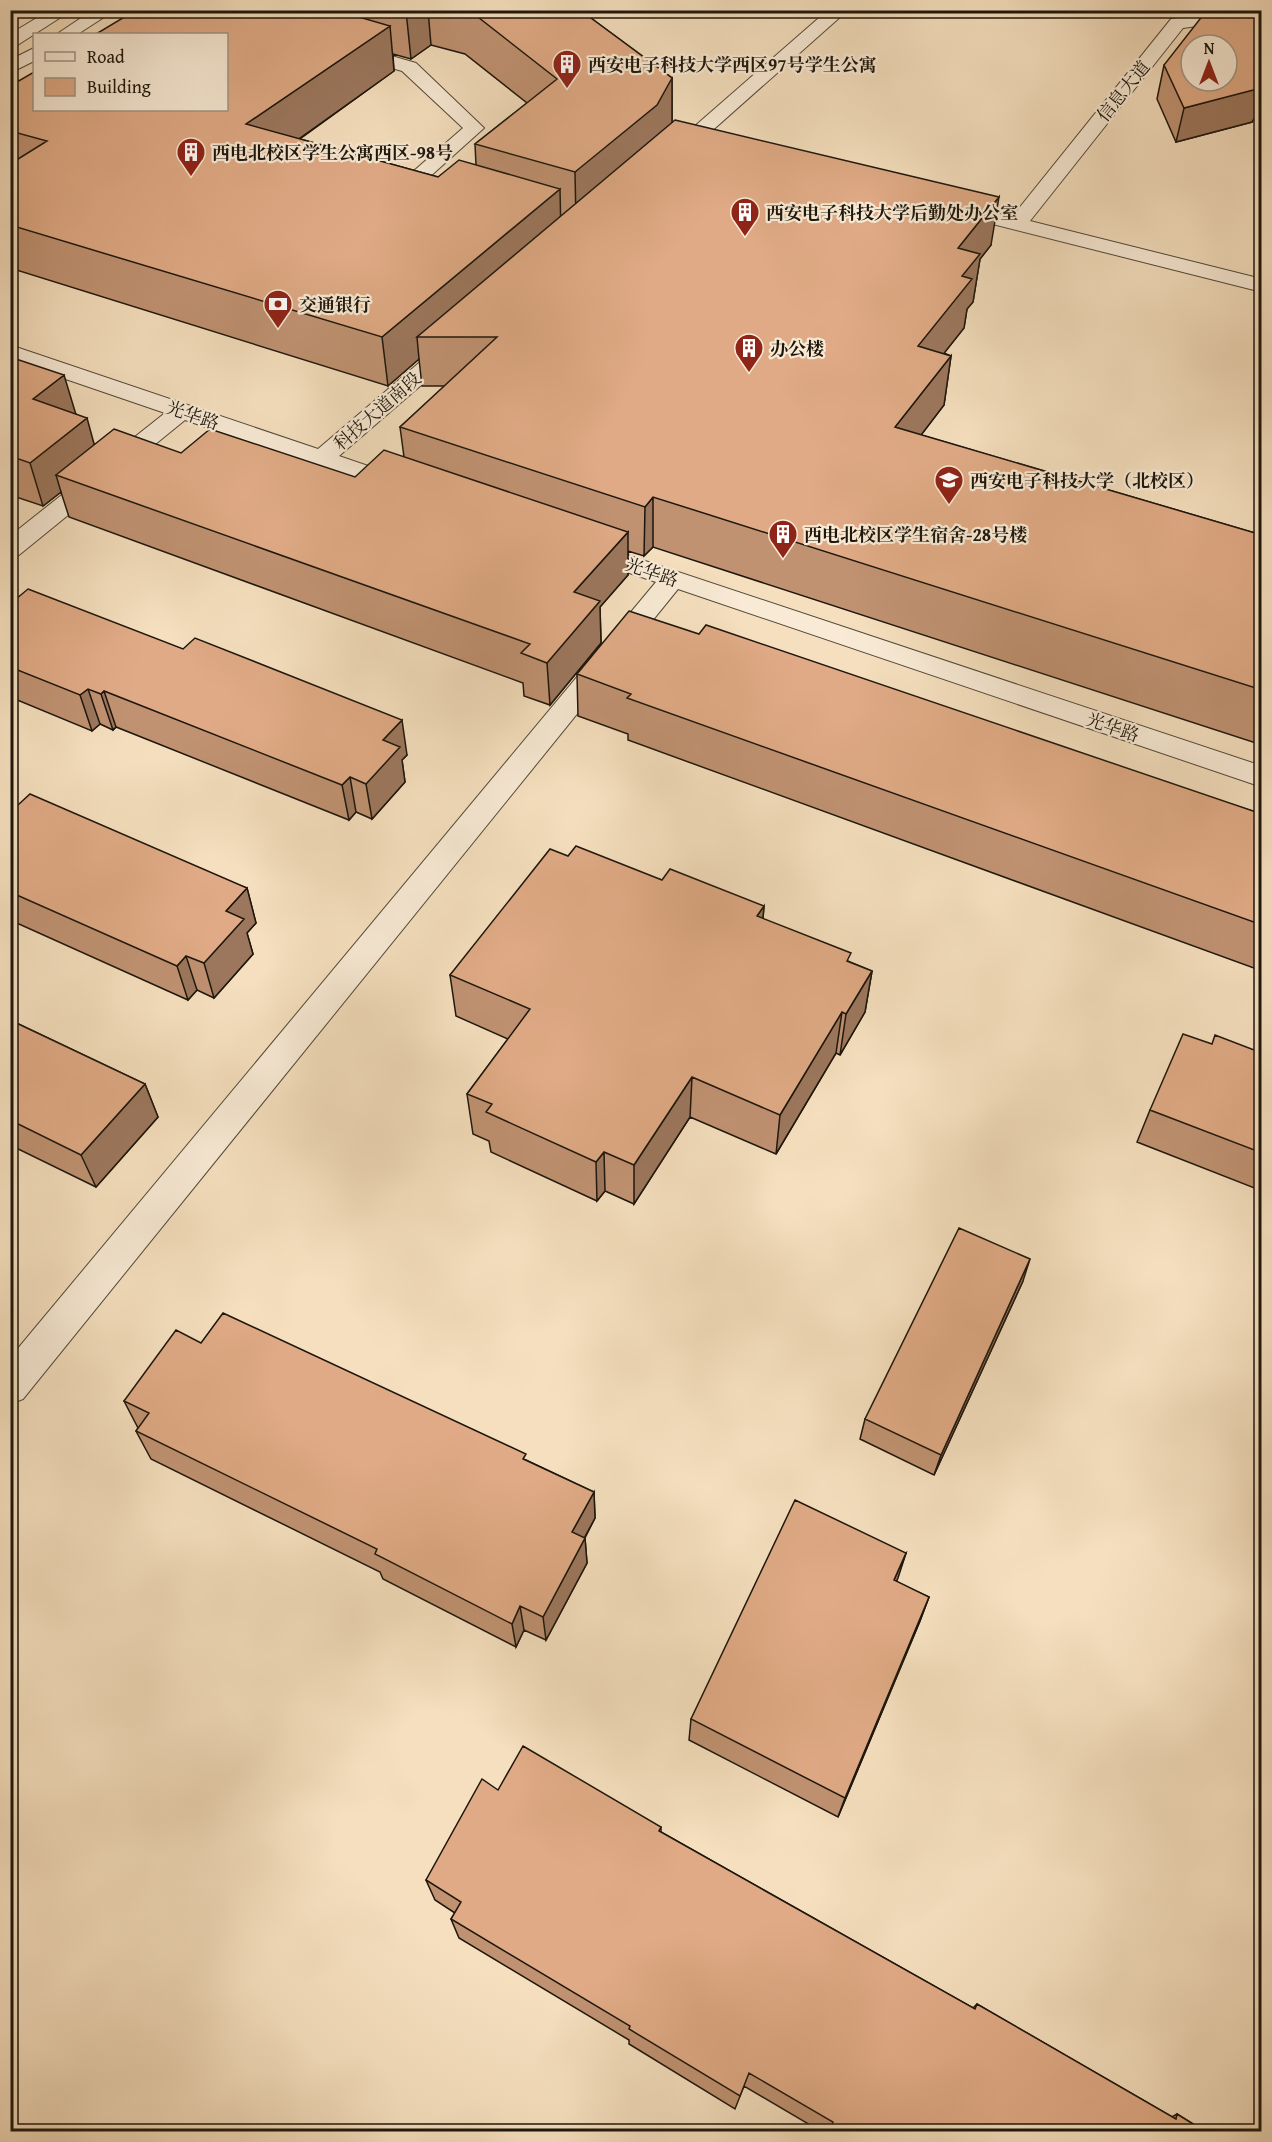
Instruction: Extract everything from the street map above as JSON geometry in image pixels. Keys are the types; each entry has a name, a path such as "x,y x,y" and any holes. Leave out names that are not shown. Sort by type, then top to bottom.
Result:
{"street":[{"path":"10,42 63,10"},
{"path":"68,33 106,10"},
{"path":"652,173 839,10"},
{"name":"信息大道","path":"1017,224 1177,23 1260,11"},
{"path":"332,45 409,67 474,128 410,183 456,196"},
{"path":"10,68 33,55"},
{"path":"687,143 710,149"},
{"path":"937,204 1262,286"},
{"name":"科技大道南段","path":"322,458 466,334"},
{"name":"光华路","path":"10,352 424,493"},
{"path":"10,549 181,411"},
{"name":"光华路","path":"559,540 1262,777"},
{"path":"10,1387 672,579"}],"building":[{"path":"136,10 297,10 305,13 308,10 335,10 390,26 246,124 438,177 459,160 560,189 382,337 10,225 10,164 47,141 10,131 10,86 33,73 33,111 228,111 228,33 98,33"},
{"path":"469,10 580,10 672,78 657,105 575,172 475,144 557,79"},
{"path":"1207,10 1262,10 1262,87 1184,108 1164,65 1179,46 1179,93 1239,93 1239,33 1189,33"},
{"path":"675,120 999,197 958,248 980,254 962,276 972,279 918,346 951,356 895,427 1262,535 1262,690 653,497 645,507 400,427 497,337 417,337"},
{"path":"10,357 64,375 33,399 87,418 30,463 10,456"},
{"path":"114,429 181,453 210,429 355,477 384,450 628,532 574,592 600,601 547,663 521,653 530,644 56,475"},
{"path":"28,589 183,649 195,638 402,720 383,740 400,747 366,784 350,777 342,785 104,691 101,694 88,689 80,695 10,667 10,604"},
{"path":"629,611 699,634 706,625 1262,814 1262,925 627,698 631,694 577,674"},
{"path":"30,794 247,888 226,911 244,919 204,963 186,956 177,966 10,892 10,802 18,805"},
{"path":"576,846 662,880 670,869 764,906 757,916 851,953 847,961 872,971 846,1014 842,1012 780,1115 692,1077 634,1165 604,1152 596,1162 486,1112 492,1104 467,1094 530,1009 450,975 550,849 568,856"},
{"path":"10,1020 145,1084 81,1155 10,1120"},
{"path":"1183,1034 1212,1044 1215,1035 1262,1053 1262,1153 1150,1110"},
{"path":"959,1228 1030,1259 941,1455 865,1419"},
{"path":"223,1313 526,1454 523,1459 594,1492 572,1532 585,1538 543,1617 520,1606 512,1624 375,1554 377,1549 136,1431 149,1413 124,1401 176,1330 201,1343"},
{"path":"795,1500 906,1553 894,1580 929,1597 845,1798 691,1719"},
{"path":"523,1746 661,1827 659,1831 975,2009 977,2004 1176,2119 1177,2114 1206,2132 829,2132 833,2122 749,2073 740,2096 629,2029 630,2026 451,1919 461,1902 426,1880 482,1779 498,1790"}],"place":[{"name":"西安电子科技大学西区97号学生公寓","path":"567,90"},
{"name":"西电北校区学生公寓西区-98号","path":"191,178"},
{"name":"西安电子科技大学后勤处办公室","path":"745,238"},
{"name":"交通银行","path":"278,330"},
{"name":"办公楼","path":"749,374"},
{"name":"西安电子科技大学（北校区）","path":"949,506"},
{"name":"西电北校区学生宿舍-28号楼","path":"783,560"}]}
